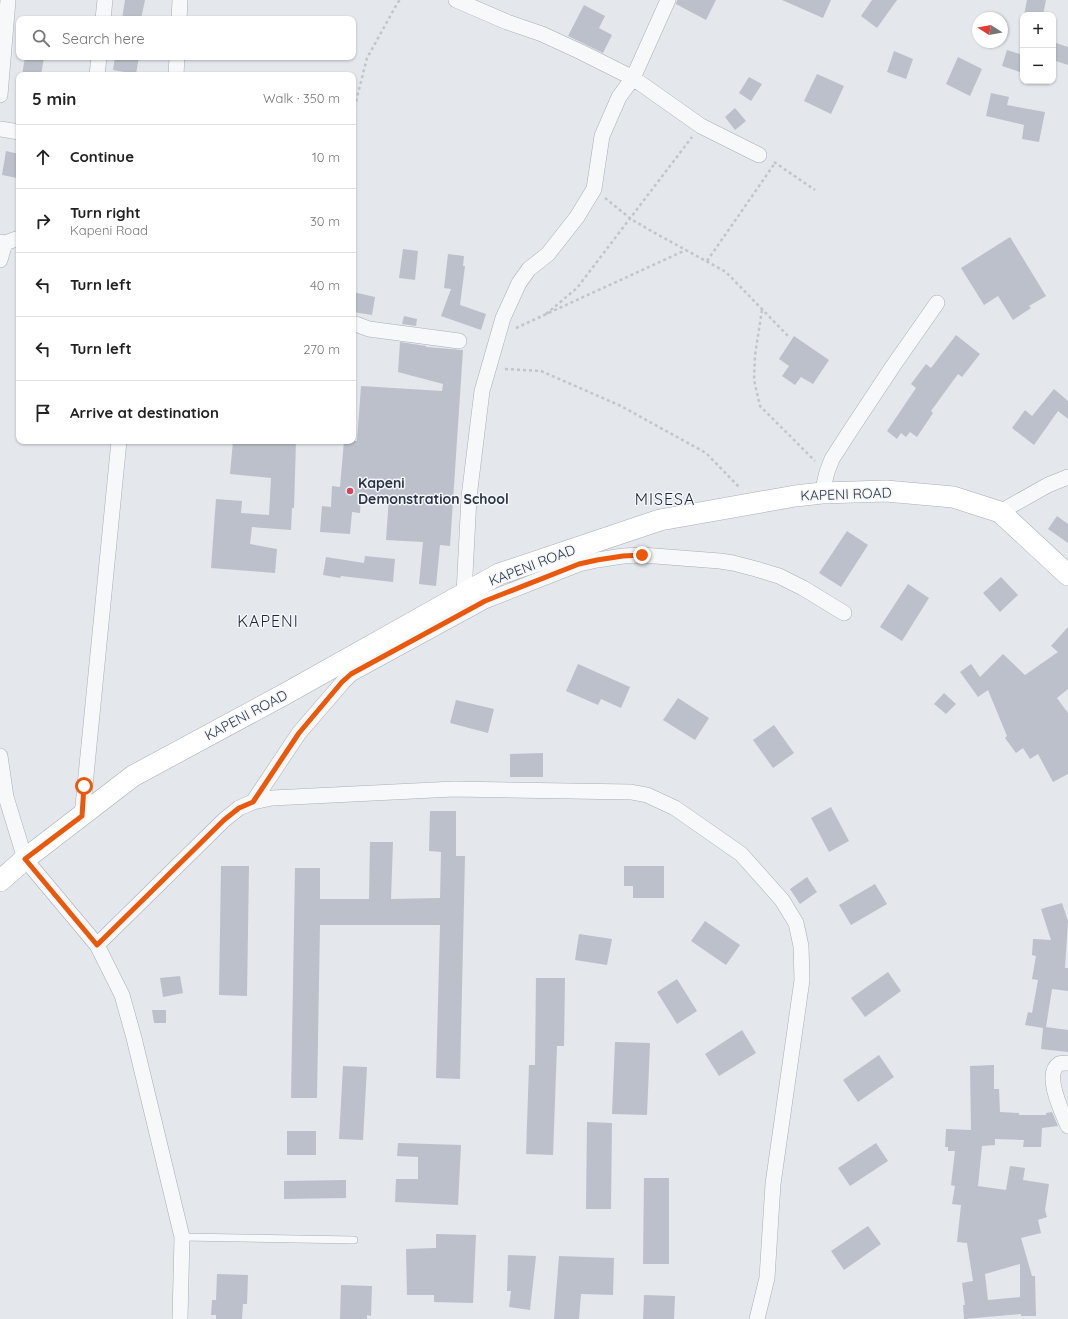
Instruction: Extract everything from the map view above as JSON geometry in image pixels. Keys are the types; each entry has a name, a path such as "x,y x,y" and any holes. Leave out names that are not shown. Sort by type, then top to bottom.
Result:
{"main road":[{"name":"KAPENI ROAD","path":"0,881 25,859 133,776 285,694 499,574 660,520 822,493 886,491 953,497 1000,512 1068,575"}],"street":[{"path":"0,95 8,0"},
{"path":"103,16 105,0"},
{"path":"179,16 180,0"},
{"path":"456,0 506,22 542,34 633,78 701,126 759,155"},
{"path":"464,594 469,497 482,390 496,338 503,318 519,283 529,269 548,254 577,217 594,189 602,136 619,97 633,78 668,0"},
{"path":"97,72 99,60"},
{"path":"176,72 177,60"},
{"path":"0,128 16,131"},
{"path":"0,260 2,242 16,239"},
{"path":"822,493 832,459 893,366 937,303"},
{"path":"356,324 369,329 459,341"},
{"path":"82,816 119,444"},
{"path":"1000,512 1048,485 1068,477"},
{"path":"253,802 299,733 342,682 351,674 485,601 579,564 623,556 642,555 733,563 779,576 803,588 844,613"},
{"path":"0,756 6,797 25,859 97,945 122,995 134,1038 182,1237 180,1319"},
{"path":"97,945 224,820 239,808 253,802 272,798 454,789 631,792 647,795 675,808 741,854 782,900 796,923 801,946 802,980 773,1184 767,1278 757,1319"},
{"path":"1068,1062 1058,1065 1053,1071 1054,1092 1068,1126"}],"lane":[{"path":"182,1237 354,1240"}],"path":[{"path":"356,101 367,58 398,2 401,0"},
{"path":"546,314 577,288 701,126"},
{"path":"759,155 775,163 815,190"},
{"path":"707,261 775,163"},
{"path":"594,189 631,218 653,232 726,272 790,338"},
{"path":"496,338 686,250"},
{"path":"762,309 755,355 754,380 760,406 827,472"},
{"path":"488,368 540,371 621,406 706,454 755,503"}],"building":[{"path":"125,0 145,0 142,16 122,16"},
{"path":"677,0 716,0 706,20 676,4"},
{"path":"782,0 831,0 823,18"},
{"path":"872,0 897,0 877,28 861,16"},
{"path":"1027,0 1046,0 1044,12 1025,12"},
{"path":"584,5 605,16 599,28 612,35 603,53 568,36"},
{"path":"1056,43 1068,47 1068,65 1056,61"},
{"path":"1007,50 1020,54 1020,72 1002,66"},
{"path":"894,51 913,59 906,79 887,72"},
{"path":"958,57 982,69 970,96 946,84"},
{"path":"24,60 44,60 42,72 22,72"},
{"path":"115,60 138,60 136,72 113,70"},
{"path":"817,74 844,86 831,114 804,101"},
{"path":"749,77 762,84 751,101 739,93"},
{"path":"991,93 1009,97 1007,105 1045,112 1039,142 1022,139 1024,125 986,116"},
{"path":"735,108 746,121 735,130 725,117"},
{"path":"6,151 16,153 16,178 2,175"},
{"path":"1010,237 1046,296 1029,306 1031,308 1013,320 998,296 984,305 961,268"},
{"path":"403,249 418,251 415,280 399,278"},
{"path":"448,254 464,256 463,266 465,266 460,305 486,314 481,330 441,316 451,289 444,288"},
{"path":"356,293 375,297 372,315 356,312"},
{"path":"404,316 417,319 416,326 402,324"},
{"path":"956,335 980,354 962,377 958,374 931,411 933,413 917,437 910,432 906,437 901,433 897,439 887,431 916,388 911,384 926,364 931,368"},
{"path":"794,336 829,360 813,384 801,377 795,385 782,376 789,366 779,359"},
{"path":"400,342 426,347 463,350 450,546 440,545 436,586 419,584 423,542 386,540 389,497 361,495 360,513 352,512 350,534 320,532 322,506 331,507 332,486 340,487 344,444 356,444 357,441 361,386 442,391 443,384 398,372"},
{"path":"1054,389 1068,401 1068,419 1058,411 1034,445 1012,428 1025,410 1032,416"},
{"path":"233,444 296,444 294,508 292,508 291,530 252,527 250,544 277,549 275,573 211,568 216,499 242,501 241,513 269,515 271,478 230,474"},
{"path":"1057,516 1068,524 1068,543 1048,529"},
{"path":"847,531 868,545 841,587 819,573"},
{"path":"365,556 395,559 393,582 341,576 340,578 323,575 326,557 364,563"},
{"path":"1001,577 1018,595 1000,612 983,593"},
{"path":"908,584 929,598 902,641 880,627"},
{"path":"1068,627 1068,689 1057,698 1068,713 1068,774 1053,782 1038,754 1030,759 1023,748 1016,753 1005,738 1007,736 988,690 978,697 960,672 971,664 980,677 1003,654 1025,675 1058,652 1051,646"},
{"path":"578,664 630,687 621,708 601,699 598,705 566,691"},
{"path":"944,693 956,704 946,714 934,704"},
{"path":"678,698 709,718 695,740 663,720"},
{"path":"456,700 494,709 488,733 450,723"},
{"path":"774,725 794,753 773,768 753,740"},
{"path":"543,753 543,777 510,777 510,754"},
{"path":"831,807 849,841 829,852 811,818"},
{"path":"430,811 456,811 456,856 465,856 460,1079 436,1078 440,925 320,925 317,1098 291,1098 295,868 320,868 320,899 369,899 370,842 393,842 391,899 440,898 441,852 429,851"},
{"path":"221,866 249,866 247,996 219,995"},
{"path":"624,866 664,866 664,898 633,898 633,886 624,886"},
{"path":"807,877 817,892 800,904 790,889"},
{"path":"875,884 887,904 851,925 839,905"},
{"path":"1062,903 1068,921 1065,968 1068,968 1068,991 1052,989 1046,1027 1068,1030 1068,1052 1041,1049 1043,1028 1025,1025 1028,1012 1032,1013 1038,980 1032,979 1036,956 1032,955 1033,939 1051,940 1041,909"},
{"path":"705,921 740,945 726,965 691,941"},
{"path":"579,934 612,939 607,965 575,960"},
{"path":"888,972 901,991 865,1017 851,998"},
{"path":"180,976 183,993 163,997 160,978"},
{"path":"536,978 565,978 564,1046 557,1046 553,1155 526,1154 529,1065 535,1065"},
{"path":"677,979 697,1011 677,1024 657,992"},
{"path":"152,1010 166,1010 166,1023 154,1023"},
{"path":"742,1030 756,1053 719,1076 705,1054"},
{"path":"615,1042 650,1043 647,1115 612,1114"},
{"path":"879,1055 894,1077 858,1102 843,1080"},
{"path":"994,1065 994,1089 999,1089 1000,1112 1019,1113 1019,1115 1046,1115 1046,1113 1052,1112 1058,1126 1042,1128 1041,1147 1023,1147 1024,1140 995,1139 995,1145 982,1146 978,1186 1006,1190 1010,1166 1025,1168 1023,1180 1049,1184 1045,1210 1047,1217 1038,1220 1041,1233 1021,1238 1032,1276 1035,1276 1036,1316 1021,1316 1021,1314 964,1319 963,1305 965,1305 962,1283 973,1281 967,1243 957,1242 961,1205 952,1204 955,1186 951,1185 955,1151 948,1151 948,1147 945,1147 946,1129 971,1130 970,1066","holes":["1020,1264 1020,1297 988,1300 985,1274"]},
{"path":"343,1066 367,1067 363,1140 339,1139"},
{"path":"587,1122 612,1123 611,1209 586,1209"},
{"path":"287,1131 316,1131 316,1155 287,1155"},
{"path":"398,1143 461,1145 458,1205 395,1202 396,1179 418,1179 418,1157 397,1156"},
{"path":"876,1143 888,1161 850,1186 838,1168"},
{"path":"644,1178 669,1178 669,1264 643,1264"},
{"path":"346,1180 346,1198 284,1199 284,1181"},
{"path":"868,1226 881,1244 844,1270 831,1251"},
{"path":"436,1234 476,1235 473,1303 434,1302 434,1295 407,1295 406,1249 436,1248"},
{"path":"508,1255 536,1256 530,1310 509,1307 511,1291 507,1291"},
{"path":"559,1256 614,1258 613,1295 581,1294 579,1319 554,1319"},
{"path":"217,1274 248,1275 247,1304 243,1304 242,1319 216,1319 216,1315 211,1315 212,1300 216,1300"},
{"path":"341,1285 372,1286 371,1316 367,1315 367,1319 340,1319"},
{"path":"644,1295 675,1296 674,1319 643,1319"}],"place":[{"name":"Kapeni Demonstration School","path":"350,491"}],"district":[{"name":"MISESA","path":"665,499"},
{"name":"KAPENI","path":"268,621"}],"route":[{"path":"84,786 82,816 25,859 97,945 224,820 239,808 253,802 299,733 342,682 351,674 485,601 579,564 623,556 642,555"}]}
